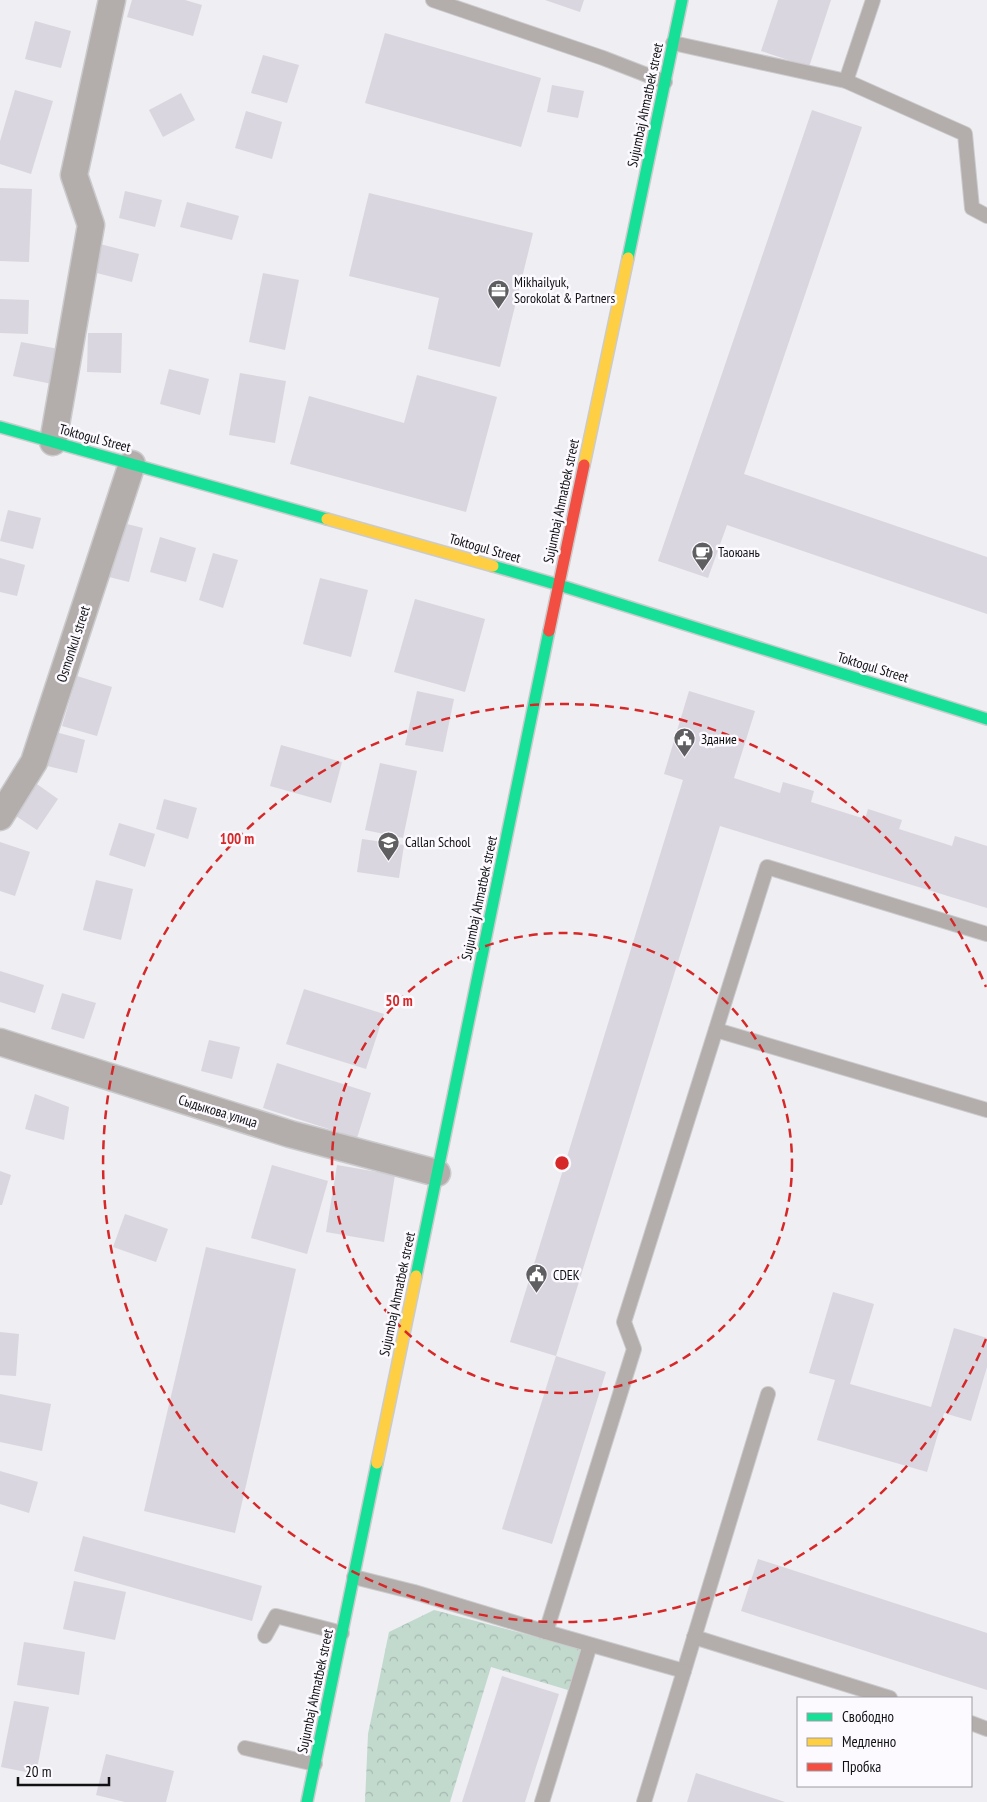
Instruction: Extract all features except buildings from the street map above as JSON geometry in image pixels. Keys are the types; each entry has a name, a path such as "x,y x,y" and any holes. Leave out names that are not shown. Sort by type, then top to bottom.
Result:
{"street":[{"path":"53,442 91,224 74,175 112,0"},
{"name":"Sujumbaj Ahmatbek street","path":"307,1802 682,0"},
{"name":"Toktogul Street","path":"0,427 559,584 987,719"},
{"name":"Osmonkul street","path":"0,817 34,762 132,464"},
{"name":"Сыдыкова улица","path":"0,1042 290,1134 437,1173"}],"lane":[{"path":"433,0 603,58 665,82"},
{"path":"846,81 872,0"},
{"path":"673,43 846,81 965,134 972,208 987,216"},
{"path":"546,1632 634,1350 624,1322 767,867 987,934"},
{"path":"716,1030 987,1110"},
{"path":"644,1802 768,1394"},
{"path":"354,1577 414,1592 684,1671"},
{"path":"265,1636 276,1616 342,1633"},
{"path":"694,1637 887,1697"},
{"path":"542,1802 590,1644"},
{"path":"972,1724 987,1729"},
{"path":"245,1748 315,1764"}],"green space":[{"path":"434,1610 582,1649 568,1690 491,1667 450,1802 365,1802 368,1734 389,1632"}],"traffic: fast":[{"path":"628,258 682,0"},
{"path":"0,427 327,519"},
{"path":"493,566 987,719"},
{"path":"416,1276 549,631"},
{"path":"307,1802 377,1463"}],"traffic: slow":[{"path":"584,465 628,258"},
{"path":"327,519 493,566"},
{"path":"377,1463 416,1276"}],"traffic: jam":[{"path":"549,631 584,465"}],"place":[{"name":"Mikhailyuk, Sorokolat & Partners","path":"498,309"},
{"name":"Таоюань","path":"702,571"},
{"name":"Здание","path":"685,758"},
{"name":"Callan School","path":"389,861"},
{"name":"CDEK","path":"537,1294"}]}
